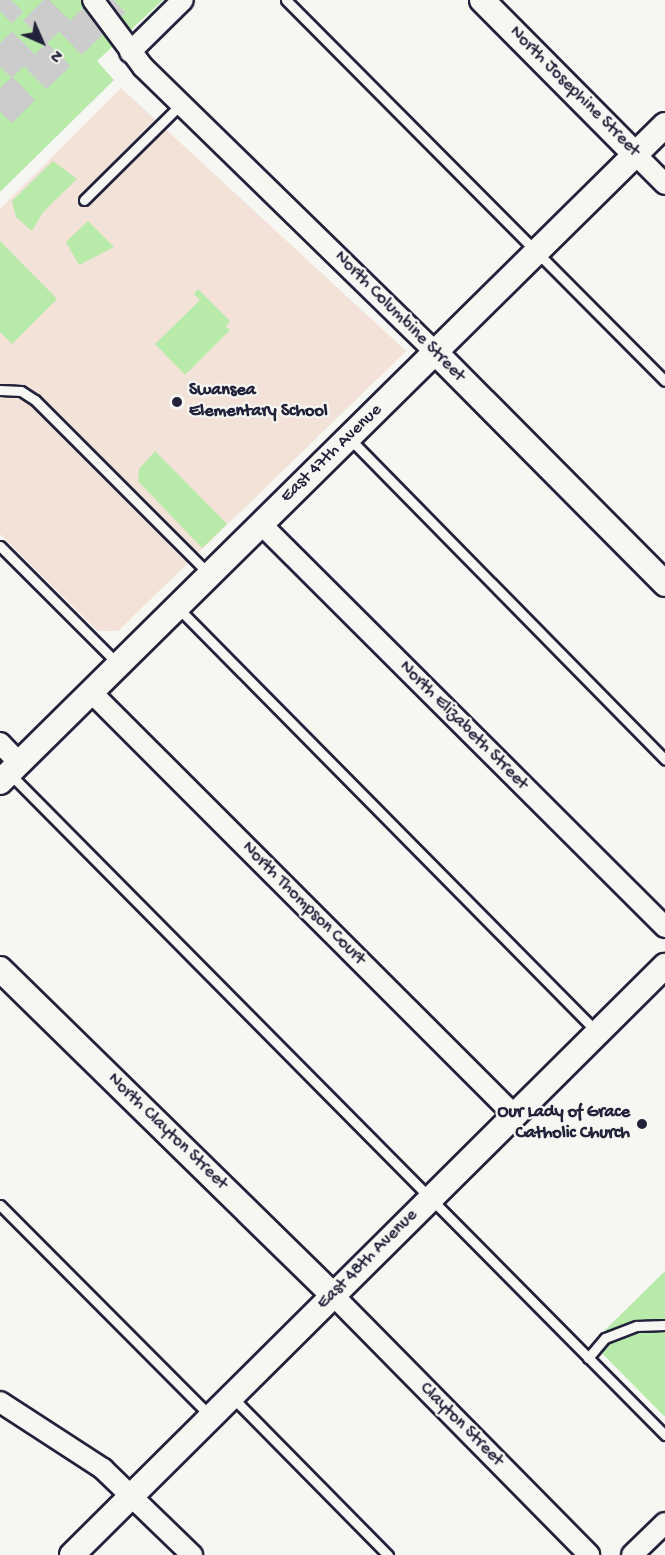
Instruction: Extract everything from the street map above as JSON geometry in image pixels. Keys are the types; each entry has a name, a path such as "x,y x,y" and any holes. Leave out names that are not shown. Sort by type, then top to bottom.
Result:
{"street":[{"name":"North Columbine Street","path":"93,0 125,46 181,104 435,352 665,584"},
{"path":"125,46 183,0"},
{"name":"North Josephine Street","path":"482,0 665,184"},
{"name":"East 47th Avenue","path":"10,772 665,125"},
{"name":"North Elizabeth Street","path":"261,524 665,927"},
{"name":"North Thompson Court","path":"91,692 514,1115"},
{"path":"0,743 10,772"},
{"name":"East 48th Avenue","path":"72,1555 665,966"},
{"name":"North Clayton Street","path":"0,969 333,1295"},
{"name":"Clayton Street","path":"333,1295 589,1555"},
{"path":"0,1402 103,1469 133,1494 192,1555"},
{"path":"632,1555 665,1523"}],"lane":[{"path":"286,0 665,381"},
{"path":"84,200 181,104"},
{"path":"0,390 21,391 35,400 210,575"},
{"path":"348,438 665,760"},
{"path":"0,546 119,664"},
{"path":"177,607 597,1032"},
{"path":"10,772 665,1435"},
{"path":"0,1205 211,1417"},
{"path":"588,1358 605,1338 637,1326 665,1325"},
{"path":"231,1397 388,1555"}],"shaded area":[{"name":"Swansea Elementary School","path":"121,88 406,351 118,631 98,631 0,534 0,209"}],"green space":[{"path":"0,0 163,0 97,61 114,80 0,192"},
{"path":"53,161 77,179 43,212 32,231 16,217 12,201"},
{"path":"88,221 114,247 79,265 66,242"},
{"path":"0,241 57,299 12,344 0,332"},
{"path":"198,289 230,321 226,326 230,330 185,375 155,344 200,300 194,294"},
{"path":"155,451 227,524 202,548 138,481 139,469"},
{"path":"665,1271 665,1417 592,1343"}],"tunnel":[{"path":"0,11 11,0"},
{"path":"0,66 67,0"},
{"path":"0,111 114,0"}],"place":[{"name":"Swansea Elementary School","path":"177,402"},
{"name":"Our Lady of Grace Catholic Church","path":"642,1124"}]}
